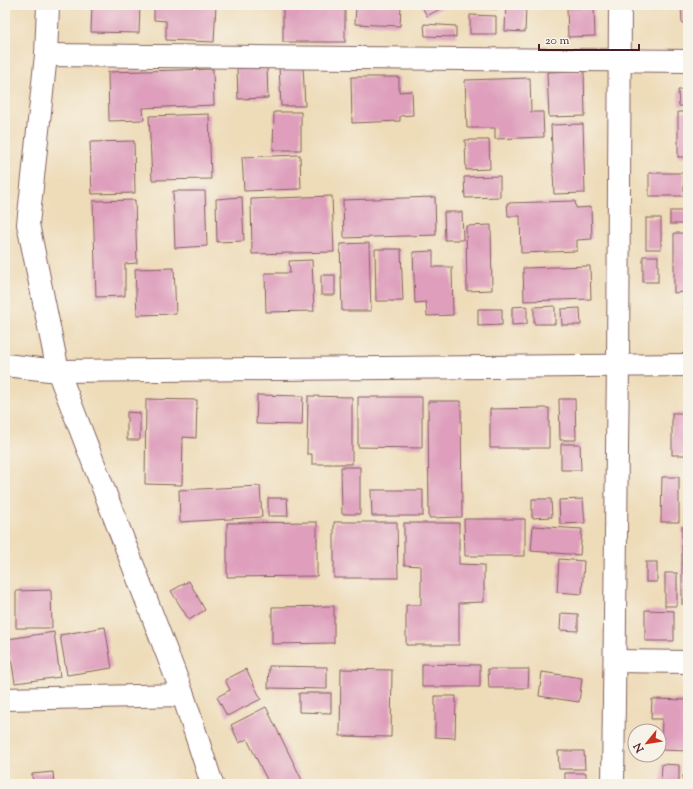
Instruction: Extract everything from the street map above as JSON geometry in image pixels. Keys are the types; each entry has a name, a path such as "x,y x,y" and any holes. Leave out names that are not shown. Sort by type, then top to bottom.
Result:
{"street":[{"path":"48,5 46,56 28,224 58,371 183,695 212,784"},
{"path":"613,784 618,365 620,5"},
{"path":"46,56 688,60"},
{"path":"5,365 58,371 688,365"},
{"path":"615,661 688,662"},
{"path":"5,699 183,695"}],"building":[{"path":"92,5 140,5 139,33 91,32"},
{"path":"154,5 216,5 214,42 166,40 166,21 154,20"},
{"path":"283,5 345,5 345,42 283,42"},
{"path":"356,5 401,5 400,26 355,24"},
{"path":"421,5 447,5 427,16"},
{"path":"474,5 497,5 497,9 473,8"},
{"path":"506,5 526,5 525,32 505,31"},
{"path":"681,5 688,5 688,23 682,23"},
{"path":"567,8 594,8 595,36 568,37"},
{"path":"470,15 496,16 496,34 470,34"},
{"path":"424,24 456,26 456,37 425,36"},
{"path":"303,66 305,106 281,106 279,67"},
{"path":"267,67 268,98 238,99 237,68"},
{"path":"213,69 214,105 143,108 144,120 109,121 108,72"},
{"path":"584,71 585,116 549,117 547,72"},
{"path":"351,77 399,77 399,92 412,91 413,115 400,116 400,121 352,123"},
{"path":"530,78 531,112 543,112 544,137 495,139 495,128 467,128 465,80"},
{"path":"678,90 688,90 688,106 679,106"},
{"path":"274,112 301,112 301,150 273,150"},
{"path":"678,112 688,112 688,157 678,157"},
{"path":"209,114 211,179 152,180 149,116"},
{"path":"583,124 585,193 554,194 551,125"},
{"path":"465,140 489,140 490,169 466,170"},
{"path":"134,141 135,193 92,194 90,142"},
{"path":"300,155 301,189 244,191 242,157"},
{"path":"649,173 684,173 684,196 649,196"},
{"path":"500,176 500,197 465,198 464,177"},
{"path":"173,191 205,191 207,246 175,248"},
{"path":"332,196 334,252 252,254 251,199"},
{"path":"242,197 244,241 217,242 216,199"},
{"path":"435,197 436,235 344,238 343,200"},
{"path":"135,200 137,263 125,264 125,296 96,297 93,201"},
{"path":"575,201 576,208 591,207 592,239 577,240 577,251 521,253 520,216 508,216 507,203"},
{"path":"670,211 688,211 688,224 670,224"},
{"path":"444,212 462,212 463,240 445,240"},
{"path":"646,218 661,218 661,249 646,249"},
{"path":"491,225 492,290 467,291 466,226"},
{"path":"674,233 688,233 688,308 684,308 684,292 674,293"},
{"path":"369,243 371,311 342,311 340,244"},
{"path":"375,249 401,249 403,301 376,301"},
{"path":"433,251 433,267 452,267 453,315 427,316 426,302 415,303 413,252"},
{"path":"643,256 658,256 658,282 643,282"},
{"path":"312,260 314,311 266,312 265,273 290,273 289,261"},
{"path":"590,266 591,299 524,301 523,268"},
{"path":"174,268 176,314 137,315 135,269"},
{"path":"321,275 335,275 335,295 321,295"},
{"path":"527,306 527,324 512,325 512,307"},
{"path":"555,306 555,324 534,324 534,307"},
{"path":"580,308 581,325 562,325 561,309"},
{"path":"478,309 502,309 502,325 478,326"},
{"path":"257,395 303,396 302,425 256,424"},
{"path":"308,396 352,397 352,464 312,464 312,454 307,454"},
{"path":"358,397 422,397 422,448 358,447"},
{"path":"146,399 197,400 196,438 183,437 182,485 145,484"},
{"path":"559,399 575,399 576,440 560,440"},
{"path":"428,401 461,401 462,517 429,518"},
{"path":"549,408 549,448 490,448 490,409"},
{"path":"127,412 140,413 140,440 127,440"},
{"path":"672,413 688,413 688,455 672,455"},
{"path":"561,444 580,444 581,470 561,470"},
{"path":"341,467 360,467 360,514 342,514"},
{"path":"662,477 679,477 679,522 661,522"},
{"path":"260,486 262,517 180,522 179,490"},
{"path":"371,490 423,490 423,516 372,516"},
{"path":"268,498 287,498 288,516 268,516"},
{"path":"532,499 551,499 552,517 532,518"},
{"path":"583,499 585,523 560,524 559,500"},
{"path":"464,519 525,519 525,556 465,556"},
{"path":"317,522 317,576 227,577 227,523"},
{"path":"334,522 397,522 398,578 334,578"},
{"path":"404,523 459,523 459,564 484,565 484,602 459,603 459,645 406,645 406,605 421,605 421,566 404,565"},
{"path":"533,526 582,529 580,555 531,551"},
{"path":"682,527 688,527 688,604 682,604"},
{"path":"559,559 584,561 582,594 557,592"},
{"path":"646,562 657,562 657,582 646,582"},
{"path":"665,573 677,573 677,606 665,606"},
{"path":"189,581 205,610 189,620 171,591"},
{"path":"51,590 52,628 16,628 16,591"},
{"path":"334,606 334,643 272,644 272,607"},
{"path":"645,610 674,611 674,641 645,641"},
{"path":"561,613 578,614 578,631 560,630"},
{"path":"105,627 112,668 67,675 60,635"},
{"path":"54,632 60,677 15,683 8,639"},
{"path":"422,664 480,665 480,687 422,687"},
{"path":"269,666 327,667 327,689 268,688"},
{"path":"246,669 261,699 227,716 217,697 230,690 225,680"},
{"path":"341,669 392,670 391,737 340,736"},
{"path":"488,669 529,669 528,688 489,688"},
{"path":"542,672 582,678 579,702 539,696"},
{"path":"299,693 331,693 331,713 299,712"},
{"path":"435,696 456,696 455,738 435,737"},
{"path":"652,699 688,700 688,751 667,750 667,723 662,723 662,719 651,719"},
{"path":"266,707 302,780 294,784 269,784 247,739 239,743 231,725"},
{"path":"558,751 584,751 585,769 559,769"},
{"path":"662,764 679,765 679,784 661,784"},
{"path":"53,772 54,784 33,784 32,774"},
{"path":"565,773 586,773 586,784 565,784"},
{"path":"683,776 688,776 688,784 683,784"}]}
